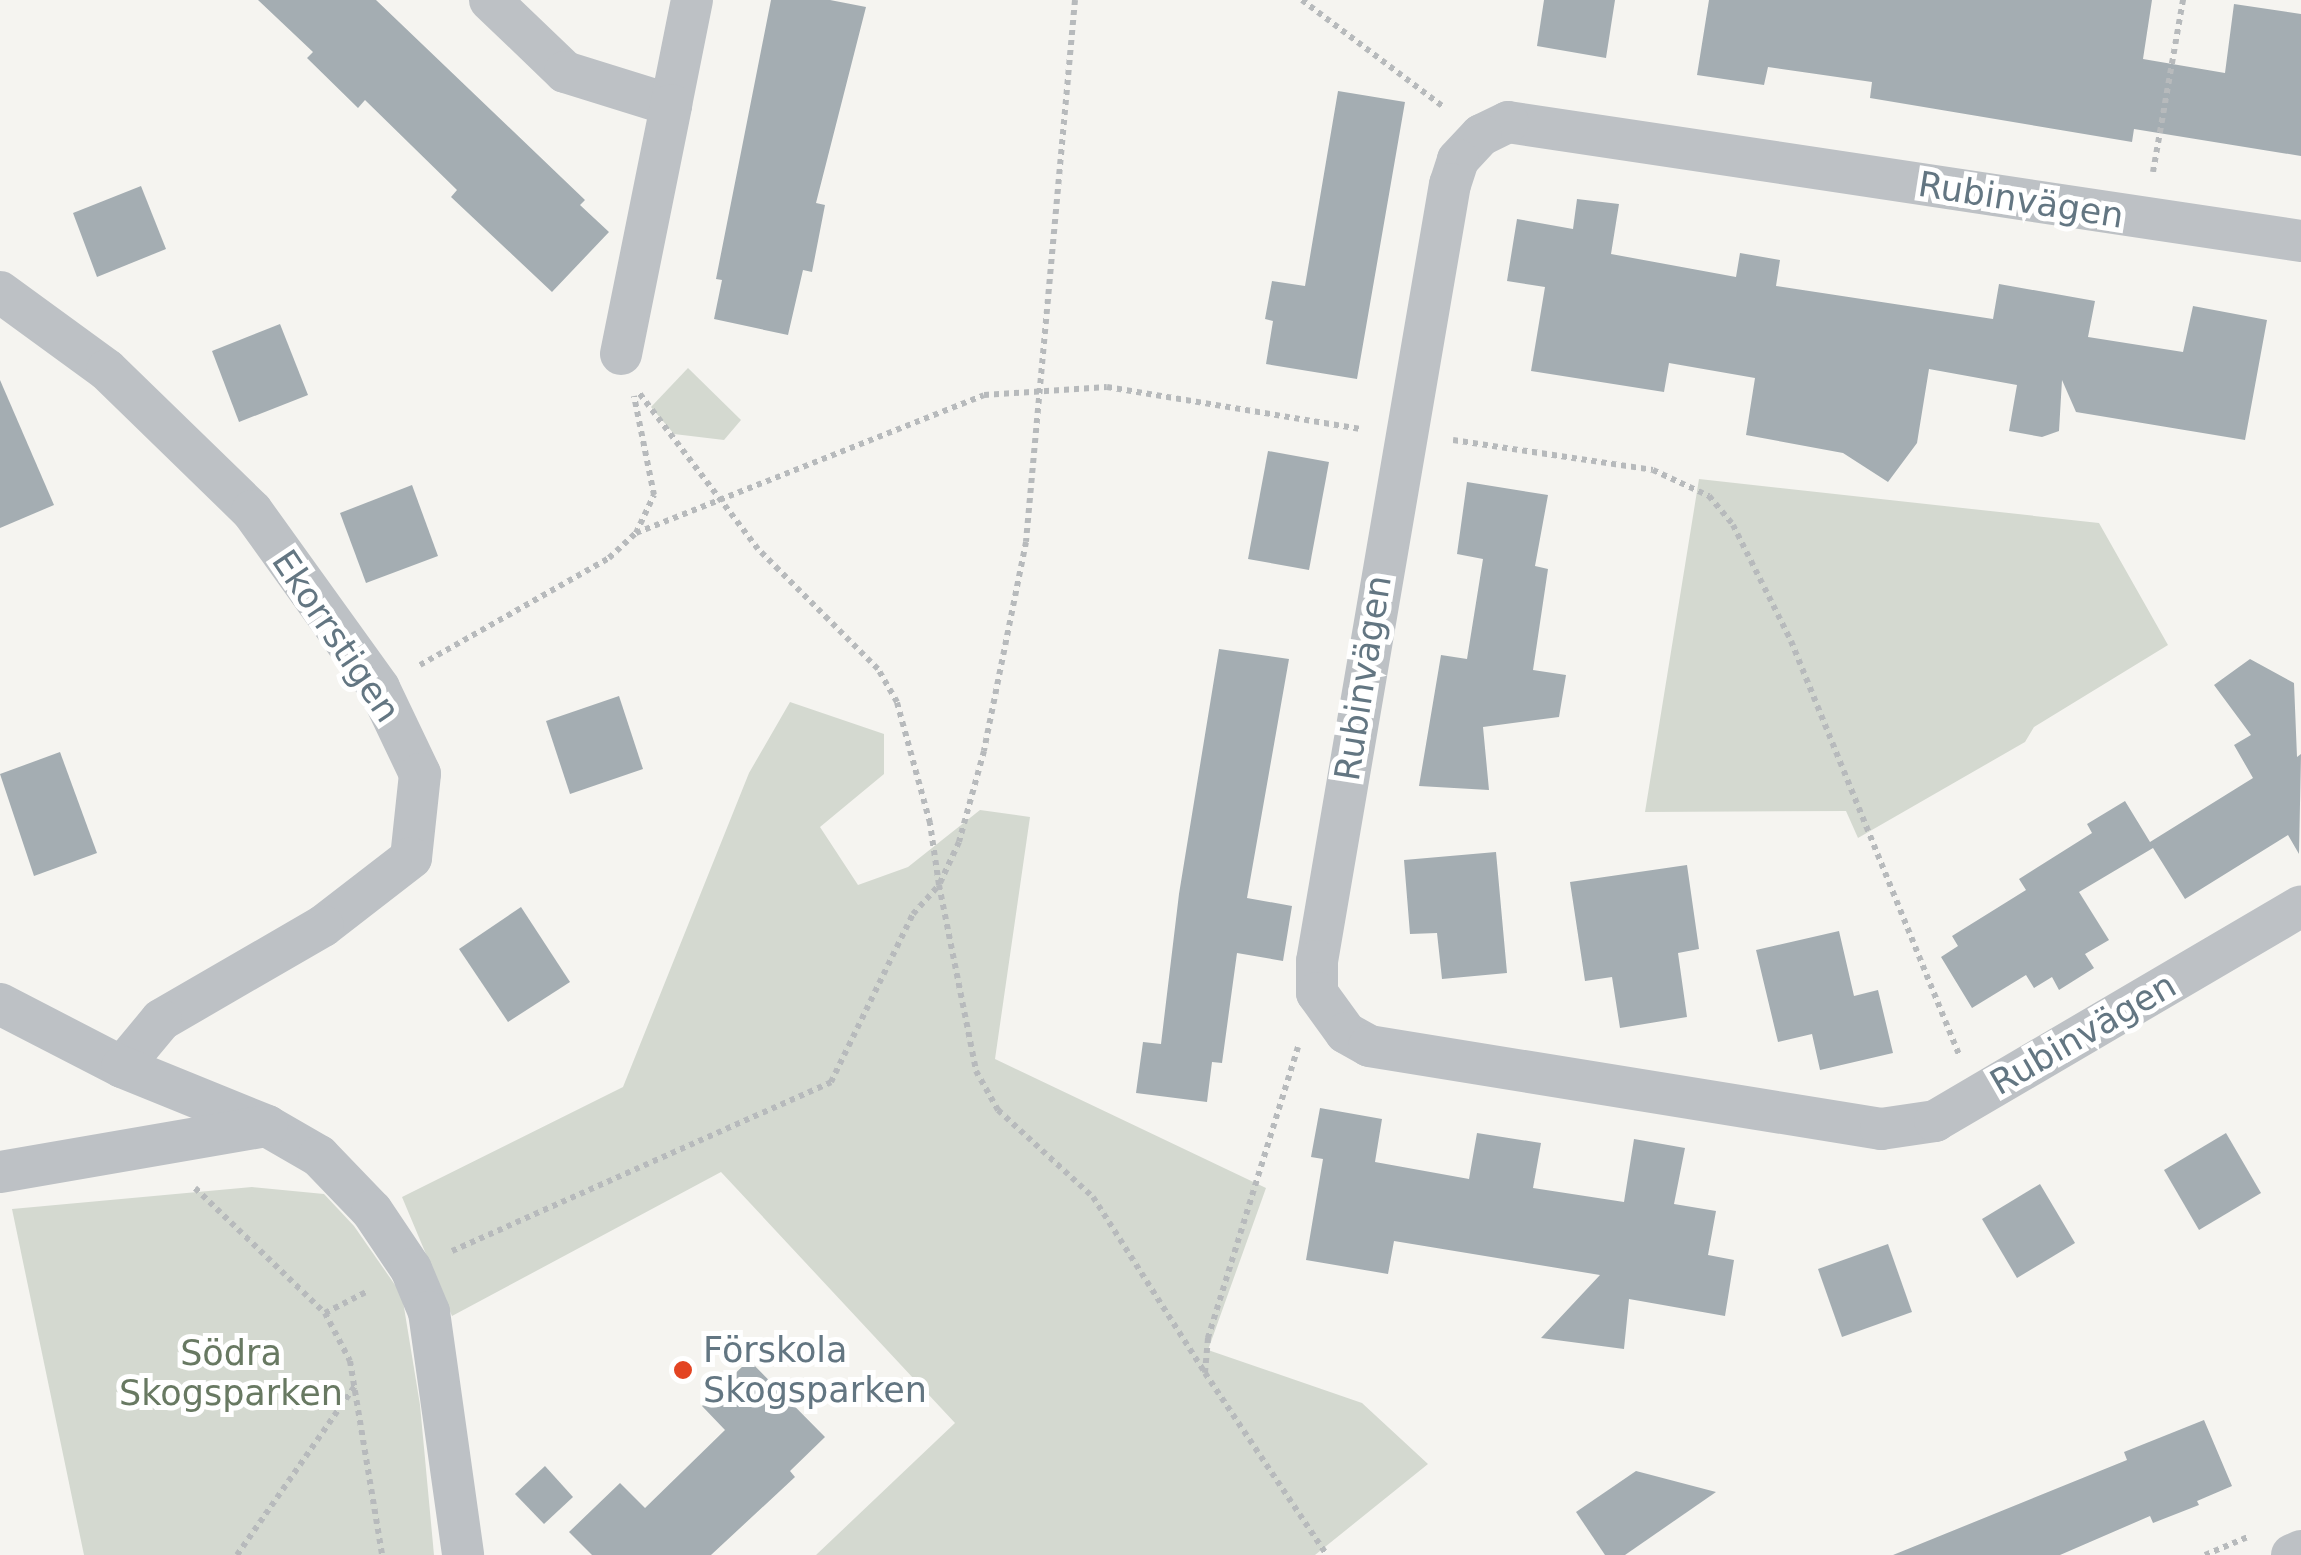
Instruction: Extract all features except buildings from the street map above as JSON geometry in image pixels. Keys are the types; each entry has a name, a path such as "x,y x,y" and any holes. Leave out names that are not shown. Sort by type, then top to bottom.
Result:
{"street":[{"path":"490,0 565,72 672,106"},
{"path":"625,367 692,0"},
{"name":"Rubinvägen","path":"2301,241 1508,122 1481,135 1458,160 1450,184 1403,436 1317,961 1317,994 1346,1034 1370,1046 1881,1129 1935,1121 2301,906"},
{"name":"Ekorrstigen","path":"0,292 107,370 252,511 380,688 420,774 411,858 323,926 161,1020 122,1067"},
{"path":"0,1004 122,1067 268,1126 319,1156 372,1211 410,1269 429,1312 462,1555"},
{"path":"0,1172 268,1126"},
{"path":"2292,1555 2301,1551"}],"path":[{"path":"410,1269 830,1082 913,914 939,885 959,842 1004,656 1026,542 1075,0"},
{"path":"1302,0 1481,135"},
{"path":"2144,218 2183,0"},
{"path":"625,367 758,550 878,669 896,702 930,823 976,1071 998,1110 1093,1197 1327,1555"},
{"path":"380,688 609,558 636,532 654,495 625,367"},
{"path":"636,532 984,395 1037,390 1107,387 1403,436 1653,470 1709,496 1733,526 1791,641 1976,1097"},
{"path":"1205,1373 1208,1338 1299,1044 1331,1018"},
{"path":"154,1148 325,1313 350,1361 382,1555"},
{"path":"237,1555 355,1386"}],"green space":[{"path":"688,368 741,420 724,440 674,434 651,407"},
{"path":"1699,479 2099,523 2168,645 2034,727 2025,742 1858,838 1846,811 1645,812"},
{"path":"790,702 884,734 884,774 820,827 858,885 908,867 980,810 1030,817 995,1059 1266,1188 1208,1350 1362,1403 1428,1464 1315,1555 816,1555 955,1423 721,1172 452,1316 402,1197 623,1087 749,773"},
{"name":"Södra Skogsparken","path":"252,1187 324,1194 354,1226 402,1295 420,1405 434,1555 84,1555 12,1209"}],"place":[{"name":"Förskola Skogsparken","path":"683,1370"}]}
